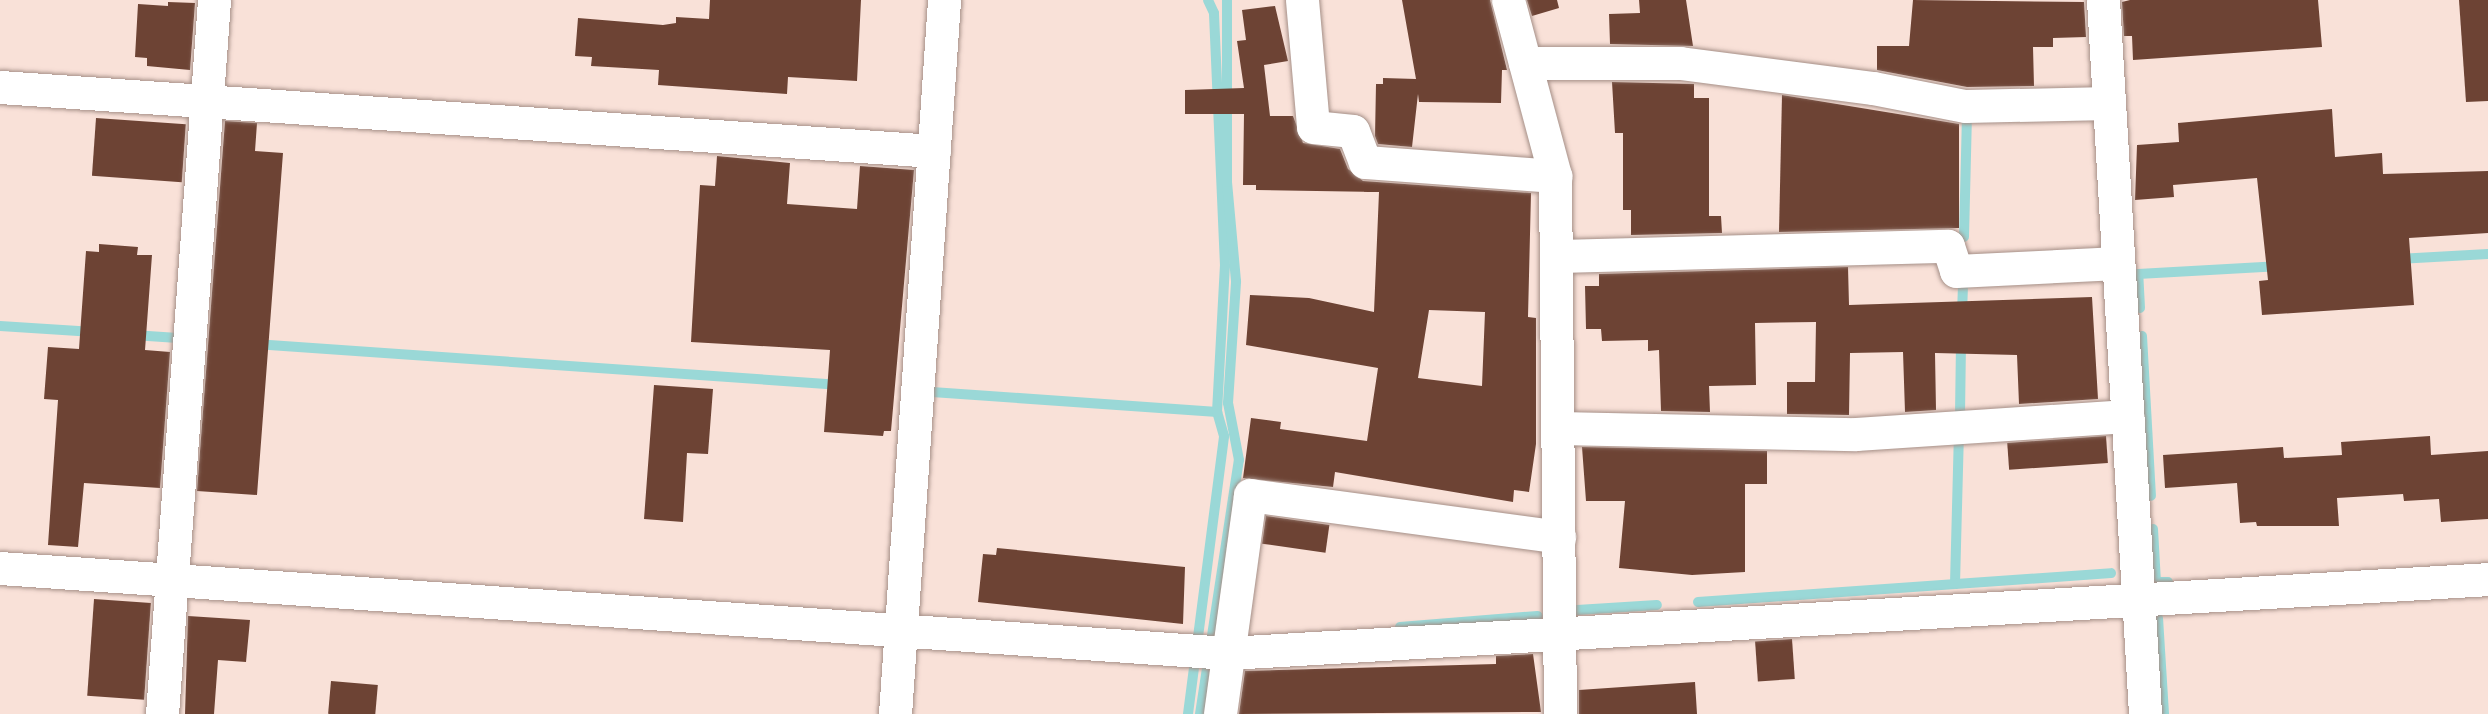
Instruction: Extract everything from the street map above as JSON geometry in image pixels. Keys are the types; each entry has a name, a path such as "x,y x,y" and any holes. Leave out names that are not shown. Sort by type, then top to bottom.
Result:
{"street":[{"path":"162,714 214,0"},
{"path":"895,714 944,0"},
{"path":"1302,0 1313,127 1353,131 1365,162 1555,176"},
{"path":"1508,0 1555,176 1559,256 1560,714"},
{"path":"2103,0 2145,714"},
{"path":"1525,63 1680,63 1872,88 1965,106 2109,103"},
{"path":"0,87 934,151"},
{"path":"1559,256 1948,246 1956,271 2118,263"},
{"path":"1559,428 1856,434 2127,416"},
{"path":"1220,714 1213,652 1250,495 1559,537"},
{"path":"0,568 1213,652 2488,579"}],"building":[{"path":"710,0 861,0 857,81 788,77 787,94 658,85 659,70 591,66 592,57 575,56 578,18 663,25 676,23 676,17 709,19"},
{"path":"1402,0 1490,0 1507,70 1502,70 1501,103 1419,102 1418,94 1412,147 1378,144 1375,136 1376,84 1383,84 1383,78 1416,79"},
{"path":"1527,0 1557,0 1559,8 1532,16"},
{"path":"1639,0 1686,0 1693,46 1610,44 1609,14 1640,13"},
{"path":"1913,0 2084,2 2086,37 2053,38 2053,47 2033,47 2034,86 1967,87 1877,70 1877,46 1909,46"},
{"path":"2130,0 2318,0 2322,47 2133,60 2132,36 2124,36 2122,2"},
{"path":"2459,0 2488,0 2488,101 2466,102"},
{"path":"168,2 195,3 190,70 147,66 147,58 135,57 138,4 168,6"},
{"path":"1275,6 1288,61 1264,65 1270,116 1293,116 1303,143 1340,149 1348,169 1363,181 1531,193 1528,317 1536,318 1536,444 1529,492 1514,490 1513,502 1335,472 1333,487 1243,478 1251,418 1281,422 1280,429 1367,441 1378,368 1246,345 1250,295 1309,298 1374,312 1379,192 1256,190 1256,185 1243,185 1244,114 1185,114 1185,90 1244,88 1237,41 1246,40 1242,10","holes":["1429,310 1485,312 1482,386 1418,378"]},
{"path":"1612,82 1694,84 1694,98 1709,98 1709,216 1721,216 1722,233 1631,235 1631,210 1623,210 1623,133 1615,133"},
{"path":"1782,95 1959,124 1959,228 1779,232"},
{"path":"2332,109 2335,157 2382,153 2383,174 2488,171 2488,233 2409,238 2414,305 2262,315 2259,281 2268,280 2257,178 2173,185 2174,197 2135,200 2137,145 2179,142 2178,123"},
{"path":"96,118 186,124 182,182 92,176"},
{"path":"225,121 257,123 255,151 283,153 257,495 197,491"},
{"path":"717,156 790,163 787,204 857,209 860,166 914,170 891,431 884,431 883,436 824,432 830,350 691,342 700,185 715,186"},
{"path":"99,244 138,247 137,255 152,255 145,350 170,352 160,488 84,483 78,547 48,545 58,400 44,399 48,347 79,349 86,251 99,252"},
{"path":"1848,267 1849,305 2092,297 2098,399 2019,404 2017,355 1935,353 1936,410 1905,412 1903,352 1850,353 1849,415 1787,414 1787,382 1815,382 1816,322 1755,323 1756,385 1709,386 1710,412 1661,411 1659,350 1648,351 1648,340 1602,341 1601,329 1586,329 1585,286 1599,286 1599,274"},
{"path":"654,385 713,389 708,454 687,453 683,522 644,519"},
{"path":"2106,436 2108,463 2009,470 2007,443"},
{"path":"2430,436 2431,455 2488,451 2488,519 2441,522 2439,499 2404,501 2403,494 2337,498 2339,526 2257,526 2256,522 2240,523 2237,483 2165,488 2163,455 2283,447 2284,458 2342,455 2341,442"},
{"path":"1582,447 1767,451 1767,484 1745,484 1745,572 1692,575 1619,568 1625,501 1586,501"},
{"path":"1266,516 1329,525 1325,553 1262,544"},
{"path":"997,548 1185,567 1183,624 978,602 983,554 996,555"},
{"path":"94,599 151,603 144,700 87,696"},
{"path":"188,616 250,620 246,662 218,660 214,714 185,714"},
{"path":"1792,639 1795,679 1758,681 1755,642"},
{"path":"1533,654 1541,712 1239,714 1245,671 1496,664 1496,656"},
{"path":"331,681 378,685 375,714 328,714"},
{"path":"1695,682 1697,714 1579,714 1579,690"}],"waterway":[{"path":"1188,714 1224,436 1217,412 1225,266 1214,13 1208,0"},
{"path":"1200,714 1239,460 1228,403 1236,281 1227,182 1227,0"},
{"path":"1964,237 1967,118"},
{"path":"2398,259 2488,254"},
{"path":"2140,308 2138,274 2281,266"},
{"path":"1962,314 1963,283 1972,282"},
{"path":"0,326 94,332"},
{"path":"133,335 178,338"},
{"path":"2142,336 2151,496"},
{"path":"1960,415 1961,342"},
{"path":"255,344 841,385"},
{"path":"932,392 1217,412"},
{"path":"1955,584 1959,435"},
{"path":"2153,529 2156,582 2168,582"},
{"path":"1698,602 2111,573"},
{"path":"1577,610 1657,605"},
{"path":"1400,627 1538,616"},
{"path":"2158,618 2164,714"}]}
